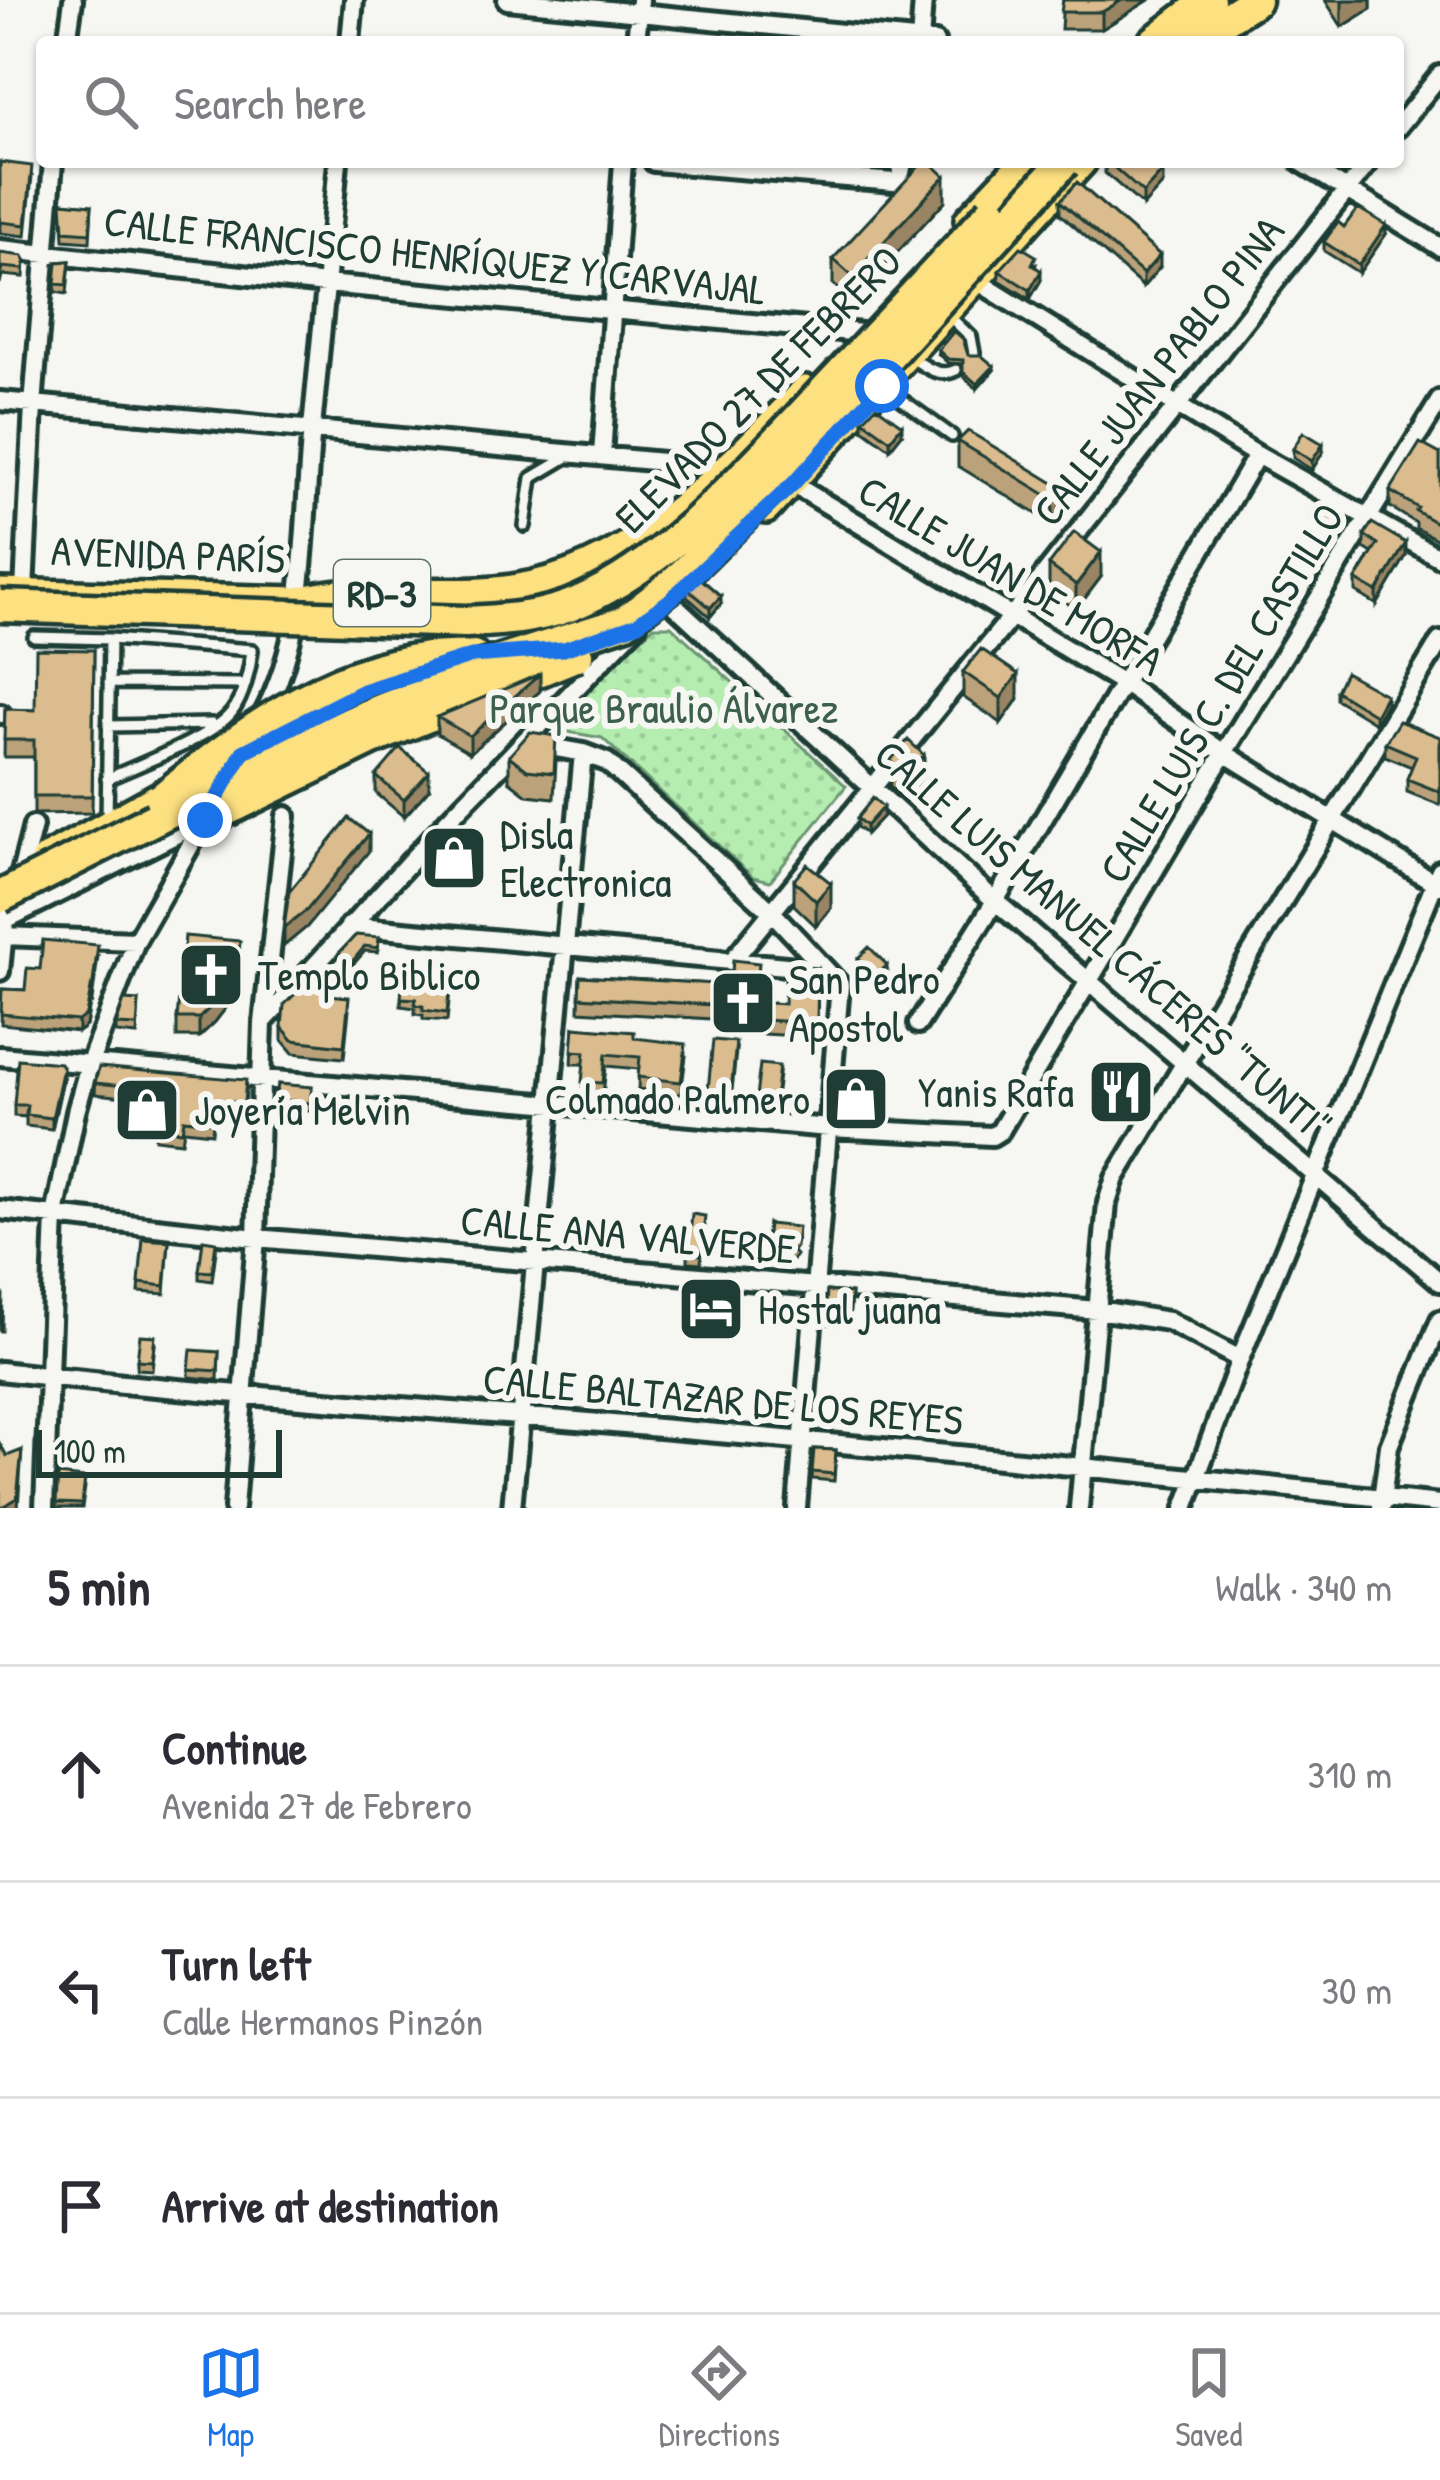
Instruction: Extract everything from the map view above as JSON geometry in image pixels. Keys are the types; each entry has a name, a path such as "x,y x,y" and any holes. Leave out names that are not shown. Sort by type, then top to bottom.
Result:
{"highway":[{"path":"1162,36 1209,0"},
{"path":"1199,36 1255,0"},
{"name":"ELEVADO 27 DE FEBRERO","path":"8,597 465,622 550,612 578,603 632,572 770,449 1030,168"},
{"name":"ELEVADO 27 DE FEBRERO","path":"6,898 113,829 322,734 485,666 630,623 746,514 1059,168"},
{"path":"299,601 332,607 458,612 538,605 570,596 626,568 711,490 770,449"},
{"path":"205,820 372,739 568,659 630,623"},
{"path":"113,829 316,691 356,673 427,658 472,656"}],"main road":[{"path":"1151,36 1198,0"},
{"path":"1217,36 1271,0"},
{"name":"RD-3","path":"729,468 1018,168"},
{"name":"RD-3","path":"113,829 243,752 363,691 472,656 564,649 630,623 669,601 793,484 1077,168"},
{"name":"AVENIDA PARÍS","path":"8,597 299,601 329,593 509,590 552,581 616,553 729,468"}],"street":[{"path":"68,36 74,0"},
{"path":"351,36 354,0"},
{"path":"507,0 639,7 879,36"},
{"path":"920,36 923,0"},
{"path":"1404,120 1440,75"},
{"path":"8,597 33,405 53,168"},
{"path":"44,1508 55,1215 88,1065 136,941 278,684 299,601 337,168"},
{"path":"602,454 623,168"},
{"path":"731,168 897,181 901,168"},
{"path":"1311,168 1440,247"},
{"name":"CALLE JUAN PABLO PINA","path":"732,961 1011,617 1364,168"},
{"name":"CALLE FRANCISCO HENRÍQUEZ Y CARVAJAL","path":"0,248 326,284 862,333"},
{"path":"977,281 1257,455 1440,558"},
{"name":"CALLE LUIS C. DEL CASTILLO","path":"829,1128 983,1138 1000,1131 1223,753 1440,400"},
{"name":"CALLE JUAN DE MORFA","path":"0,401 311,432 602,454 729,468 793,484 1123,683 1223,753 1438,880"},
{"path":"918,1024 1257,455"},
{"name":"CALLE LUIS MANUEL CÁCERES \"TUNTI\"","path":"669,601 995,901 1440,1282"},
{"path":"263,1023 630,623"},
{"path":"1079,1508 1109,1192 1181,1063 1440,641"},
{"path":"521,742 608,762 773,913 840,985 797,1508"},
{"path":"512,1508 584,753"},
{"path":"234,1508 256,1238 263,1023 286,816"},
{"path":"6,898 205,820"},
{"path":"0,971 6,898 33,826"},
{"path":"1185,1508 1240,1359 1438,880"},
{"path":"6,898 136,941"},
{"path":"349,926 828,970"},
{"path":"0,1056 829,1128"},
{"name":"CALLE ANA VALVERDE","path":"0,1210 256,1238 1097,1310 1168,1321 1240,1359"},
{"path":"1382,1503 1389,1446 1440,1320"},
{"name":"CALLE BALTAZAR DE LOS REYES","path":"0,1371 1084,1467 1382,1503 1440,1504"}],"lane":[{"path":"947,314 971,338 974,353"},
{"path":"909,356 934,372 956,370"},
{"path":"882,386 952,436"},
{"path":"525,526 532,478 573,452"},
{"path":"34,638 249,647 252,656 233,711 178,747 107,779"},
{"path":"110,639 107,779 113,829"},
{"path":"110,682 244,684"},
{"path":"108,726 218,724"}],"green space":[{"name":"Parque Braulio Álvarez","path":"654,626 671,626 846,786 770,881 753,877 602,738 546,728"}],"building":[{"path":"1063,0 1122,0 1102,12 1061,12"},
{"path":"0,162 32,166 26,225 0,222"},
{"path":"917,168 936,168 945,176 852,276 833,259"},
{"path":"1115,168 1163,171 1143,193"},
{"path":"1077,182 1160,255 1143,274 1060,201"},
{"path":"62,202 92,205 90,233 64,231"},
{"path":"1358,208 1386,225 1359,265 1324,242 1338,222 1344,227"},
{"path":"1021,247 1036,256 1032,264 1041,271 1030,290 999,271"},
{"path":"0,253 23,256 24,269 2,267 0,276"},
{"path":"70,261 67,285 55,284 57,262"},
{"path":"954,331 963,339 968,355 981,355 994,366 977,384 963,372 963,360 948,359 938,350"},
{"path":"876,406 902,425 890,440 863,420"},
{"path":"968,431 1060,487 1053,499 958,441"},
{"path":"1303,432 1323,444 1312,461 1293,449"},
{"path":"1420,443 1440,454 1440,525 1390,491"},
{"path":"1320,501 1338,511 1332,527 1311,515"},
{"path":"1372,523 1406,543 1377,592 1356,580 1378,544 1364,535"},
{"path":"1074,532 1101,552 1076,585 1049,565"},
{"path":"699,577 721,596 710,608 687,588"},
{"path":"36,649 94,650 92,796 34,796 34,740 4,740 5,709 35,710"},
{"path":"981,649 1018,674 1001,698 963,672"},
{"path":"1345,672 1386,695 1375,715 1336,691"},
{"path":"540,674 470,736 437,717"},
{"path":"1399,721 1440,737 1440,792 1407,779 1416,756 1385,743"},
{"path":"530,732 556,736 554,773 527,770 509,756"},
{"path":"908,740 924,755 906,775 890,761"},
{"path":"400,748 429,772 404,800 376,776"},
{"path":"873,798 883,807 866,826 857,818"},
{"path":"349,818 369,834 307,910 284,928 289,892"},
{"name":"Disla Electronica","path":"452,826 464,836 462,867 437,842"},
{"path":"807,864 831,883 816,901 794,880"},
{"path":"356,935 379,937 378,948 365,946 351,963 339,953"},
{"path":"185,936 240,941 236,976 199,1018 177,1018"},
{"path":"43,940 98,945 86,1015 78,1021 1,1014 2,989 25,990 27,968 40,969"},
{"path":"869,947 887,965 876,976 858,958"},
{"path":"733,960 759,963 755,1002 784,1004 786,965 818,968 817,1023 728,1018 729,1006 579,997 580,976 731,985"},
{"path":"403,977 450,982 447,1013 423,1010 415,1005 416,999 401,998"},
{"path":"311,978 329,995 349,997 344,1046 293,1040 282,1027 284,1005"},
{"path":"124,1000 139,1001 137,1026 116,1025"},
{"path":"574,1027 634,1032 634,1038 686,1044 681,1082 638,1077 640,1057 606,1054 603,1083 582,1082 585,1052 572,1051"},
{"path":"713,1040 736,1042 731,1092 708,1090"},
{"path":"18,1059 60,1063 63,1068 52,1118 26,1115 27,1105 14,1105"},
{"path":"760,1064 779,1066 775,1099 756,1097"},
{"path":"99,1067 246,1080 244,1103 214,1100 212,1122 184,1119 182,1131 155,1128 157,1112 135,1110 137,1087 95,1083"},
{"path":"846,1077 867,1079 865,1103 845,1097"},
{"path":"278,1084 312,1087 310,1103 276,1099"},
{"path":"692,1214 705,1216 701,1255 688,1254"},
{"path":"768,1224 798,1227 791,1253 765,1250"},
{"path":"143,1239 169,1241 165,1286 139,1283"},
{"path":"203,1240 216,1242 212,1272 199,1271"},
{"path":"827,1291 851,1293 849,1318 825,1316"},
{"path":"3,1294 2,1331 0,1331"},
{"path":"140,1335 155,1336 152,1361 137,1360"},
{"path":"191,1350 219,1352 218,1371 189,1369"},
{"path":"0,1444 7,1456 22,1450 17,1498 2,1508 0,1508"},
{"path":"814,1449 836,1450 834,1474 812,1472"},
{"path":"58,1475 85,1478 82,1504 56,1503"}],"place":[{"name":"Disla Electronica","path":"454,858"},
{"name":"Templo Biblico","path":"211,975"},
{"name":"San Pedro Apostol","path":"743,1003"},
{"name":"Yanis Rafa","path":"1121,1092"},
{"name":"Colmado Palmero","path":"856,1099"},
{"name":"Joyería Melvin","path":"147,1110"},
{"name":"Hostal juana","path":"711,1309"}],"route":[{"path":"205,820 243,752 363,691 472,656 564,649 637,624 669,601 793,484 882,386"}]}
